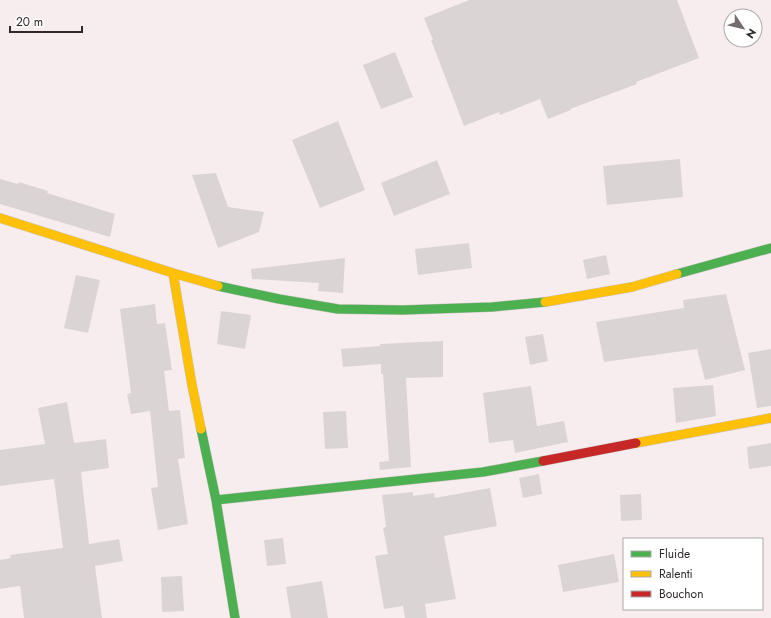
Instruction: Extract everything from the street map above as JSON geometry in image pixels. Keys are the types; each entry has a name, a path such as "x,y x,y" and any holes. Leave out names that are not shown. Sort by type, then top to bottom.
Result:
{"street":[{"path":"0,218 173,273 219,286 279,299 338,309 403,310 492,307 548,302 632,287 771,248"},
{"path":"173,273 192,386 216,500 235,618"},
{"path":"216,500 482,472 771,418"}],"building":[{"path":"469,0 677,0 699,58 636,82 637,84 570,109 571,110 548,119 540,99 500,115 499,112 464,126 424,18"},
{"path":"395,52 413,97 381,109 363,65"},
{"path":"338,121 365,190 320,208 292,140"},
{"path":"680,159 683,197 607,205 603,166"},
{"path":"437,160 450,194 394,216 381,183"},
{"path":"216,173 228,207 264,212 259,232 218,248 192,175"},
{"path":"0,179 18,184 19,182 48,191 47,193 115,214 110,237 0,204"},
{"path":"469,243 472,268 418,275 415,249"},
{"path":"606,255 610,274 587,279 583,260"},
{"path":"345,258 343,293 318,291 319,283 252,279 251,269"},
{"path":"76,275 100,280 88,333 64,328"},
{"path":"726,294 745,370 705,380 697,349 604,362 596,322 684,308 683,300"},
{"path":"155,304 157,324 165,323 172,370 164,371 169,411 180,410 185,458 178,459 188,524 158,530 151,488 158,487 150,411 131,414 127,394 131,393 120,309"},
{"path":"221,311 251,315 245,349 217,344"},
{"path":"543,334 548,361 530,365 525,337"},
{"path":"443,341 443,377 406,378 411,467 380,470 379,462 389,461 381,364 343,367 341,349 380,346 380,344"},
{"path":"771,349 771,406 757,408 748,353"},
{"path":"713,385 716,416 676,423 673,388"},
{"path":"531,386 537,426 564,421 568,442 515,453 513,440 489,443 483,393"},
{"path":"67,402 74,443 106,439 109,468 81,472 89,544 119,539 123,561 95,566 102,618 24,618 20,586 0,589 0,560 11,558 10,555 63,548 54,479 0,486 0,450 45,444 38,408"},
{"path":"346,411 348,448 325,449 323,412"},
{"path":"771,443 771,466 749,469 747,447"},
{"path":"539,474 542,494 523,498 519,478"},
{"path":"490,488 497,526 444,536 456,599 425,604 427,618 405,618 403,606 384,609 375,556 388,554 383,528 386,527 382,495 413,492 413,496 434,493 435,498"},
{"path":"641,494 642,520 621,521 620,495"},
{"path":"283,538 286,564 267,566 264,540"},
{"path":"614,554 619,582 563,592 558,565"},
{"path":"182,576 184,611 162,612 161,577"},
{"path":"322,581 328,618 291,618 286,587"}],"traffic: fast":[{"path":"677,274 771,248"},
{"path":"218,286 279,299 338,309 403,310 492,307 545,302"},
{"path":"201,429 216,500 235,618"},
{"path":"216,500 483,472 543,461"}],"traffic: slow":[{"path":"0,218 218,286"},
{"path":"173,273 201,429"},
{"path":"545,302 632,287 677,274"},
{"path":"636,443 771,418"}],"traffic: jam":[{"path":"543,461 636,443"}]}
